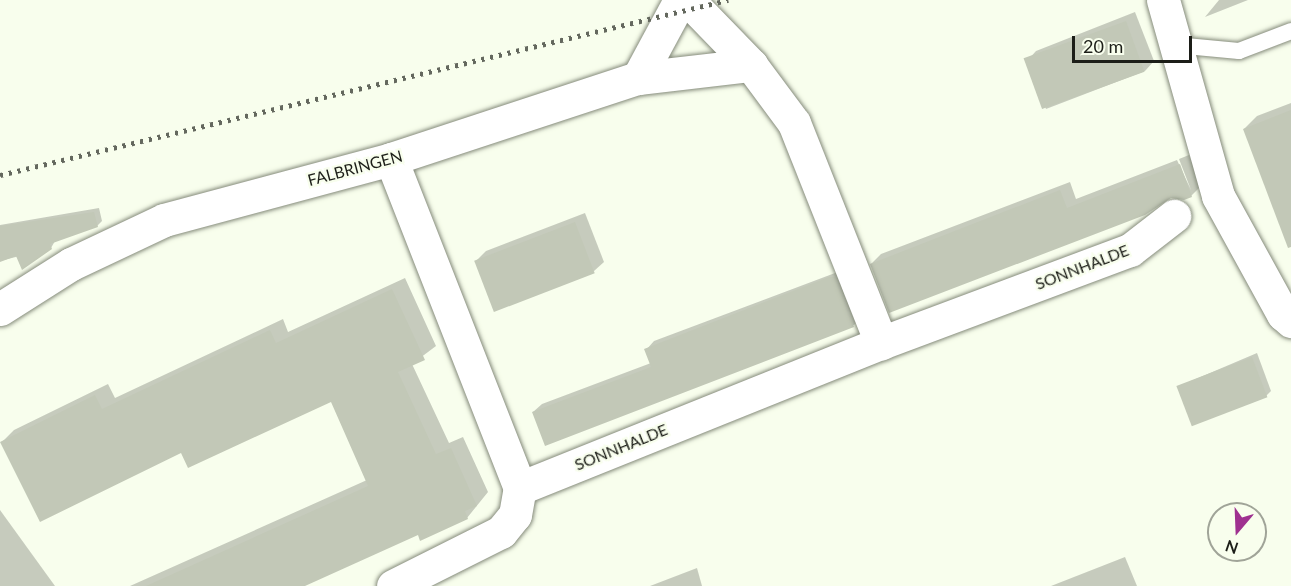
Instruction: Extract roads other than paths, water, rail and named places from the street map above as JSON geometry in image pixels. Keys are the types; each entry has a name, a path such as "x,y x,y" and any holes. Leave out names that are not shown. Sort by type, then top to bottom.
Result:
{"street":[{"path":"638,78 680,0"},
{"path":"688,0 751,65 794,123 881,343"},
{"path":"1163,0 1218,196 1283,314 1291,321"},
{"path":"638,78 751,65"},
{"name":"FALBRINGEN","path":"0,309 71,264 164,220 391,159 638,78"},
{"path":"391,159 520,488 515,516 501,532 393,586"},
{"name":"SONNHALDE","path":"520,488 881,343 1130,250 1174,216"}],"lane":[{"path":"1175,45 1239,51 1291,31"}],"railway":[{"path":"0,175 728,0"}]}
